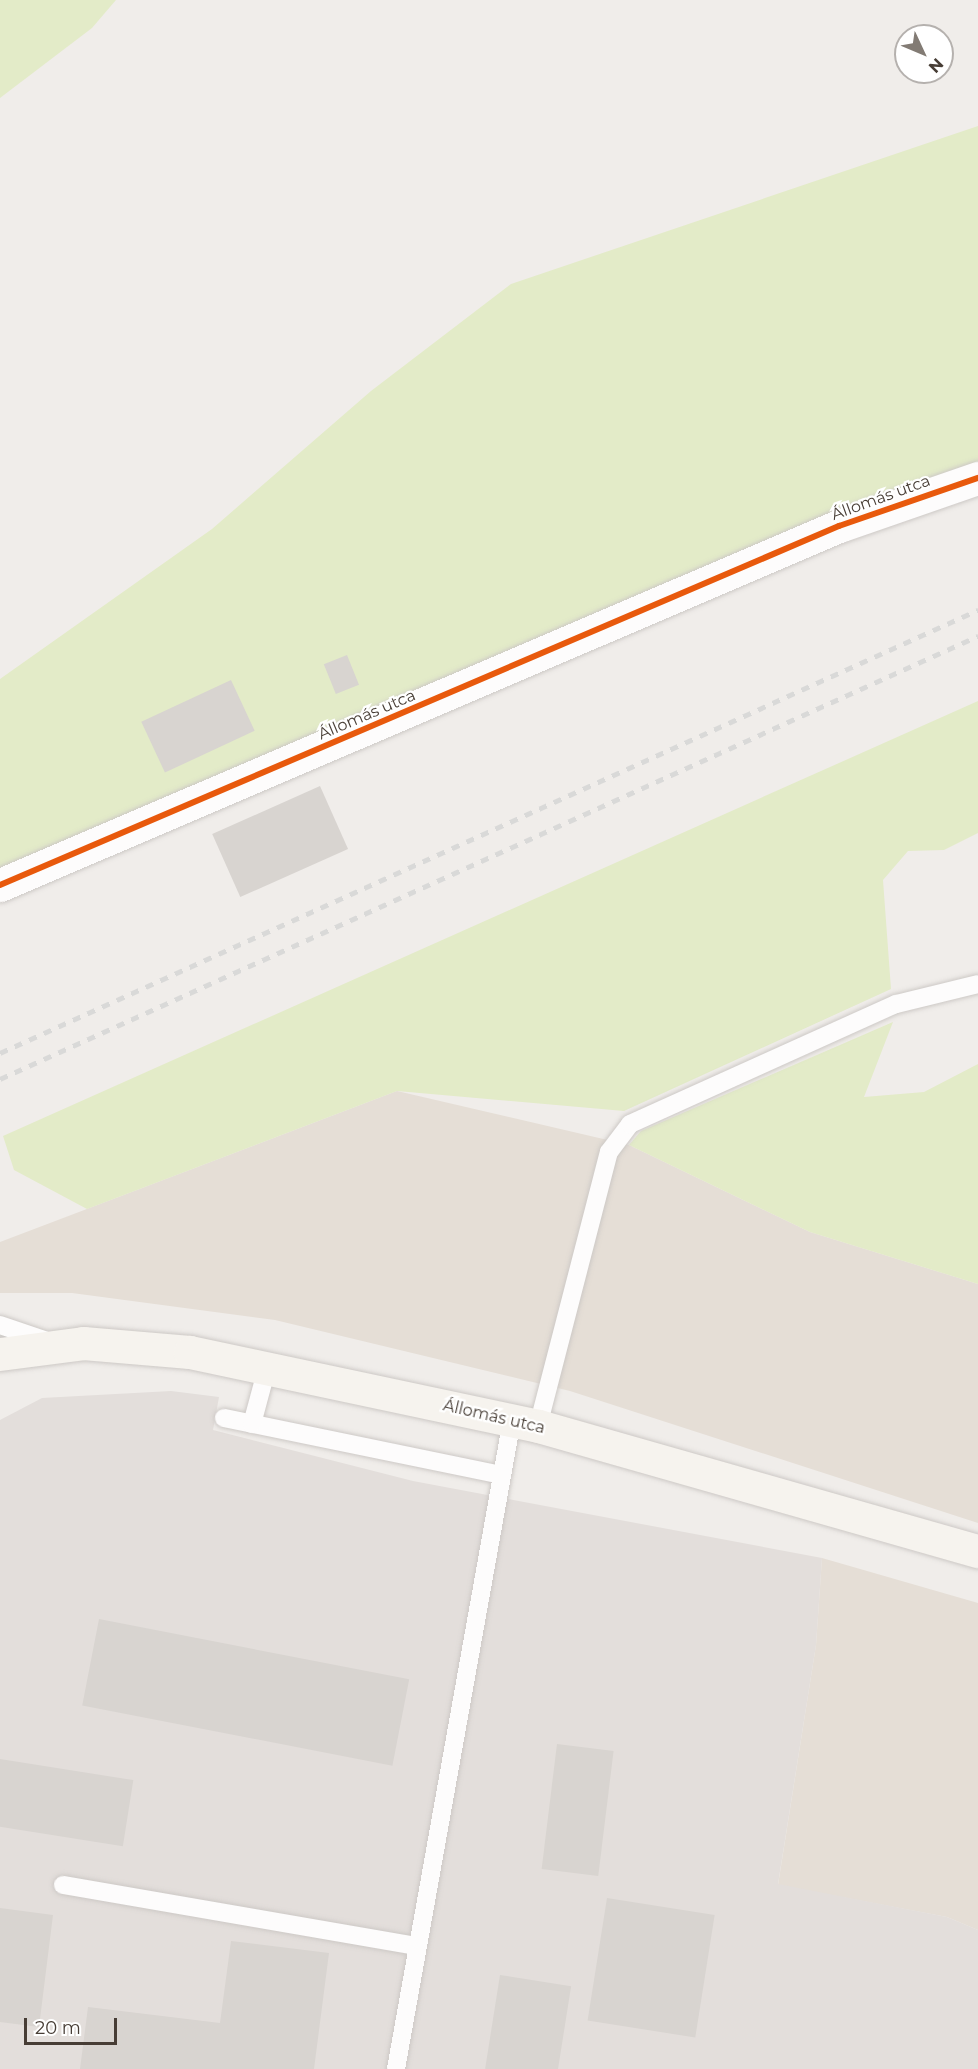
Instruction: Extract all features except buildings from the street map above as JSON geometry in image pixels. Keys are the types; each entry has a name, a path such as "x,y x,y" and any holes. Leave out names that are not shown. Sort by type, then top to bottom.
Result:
{"main road":[{"name":"Állomás utca","path":"0,1354 57,1344 137,1345 267,1368 525,1423 978,1551"}],"street":[{"name":"Állomás utca","path":"0,885 839,526 978,478"}],"lane":[{"path":"396,2069 501,1475 525,1423 609,1152 630,1124 896,1004 978,984"},
{"path":"0,1325 57,1344"},
{"path":"252,1424 267,1368"},
{"path":"224,1418 501,1475"},
{"path":"63,1885 417,1946"}],"shaded area":[{"path":"397,1091 629,1145 810,1232 978,1284 978,1523 570,1391 275,1320 72,1293 0,1293 0,1242"},
{"path":"171,1391 219,1397 213,1430 413,1481 822,1558 816,1645 778,1884 947,1917 978,1930 978,2069 0,2069 0,1420 42,1398"},
{"path":"822,1558 978,1603 978,1930 947,1917 778,1885 816,1645"}],"green space":[{"path":"0,0 116,0 92,28 0,98"},
{"path":"978,126 978,478 0,885 0,679 212,529 371,391 511,284"},
{"path":"978,701 978,833 944,850 908,851 883,880 891,989 624,1111 397,1091 87,1209 14,1170 3,1136"},
{"path":"893,1022 864,1097 924,1092 978,1064 978,1284 810,1232 629,1145 641,1131"}],"railway":[{"path":"0,1053 978,610"},
{"path":"0,1079 978,636"}],"cycle path":[{"path":"0,885 839,526 978,478"}]}
